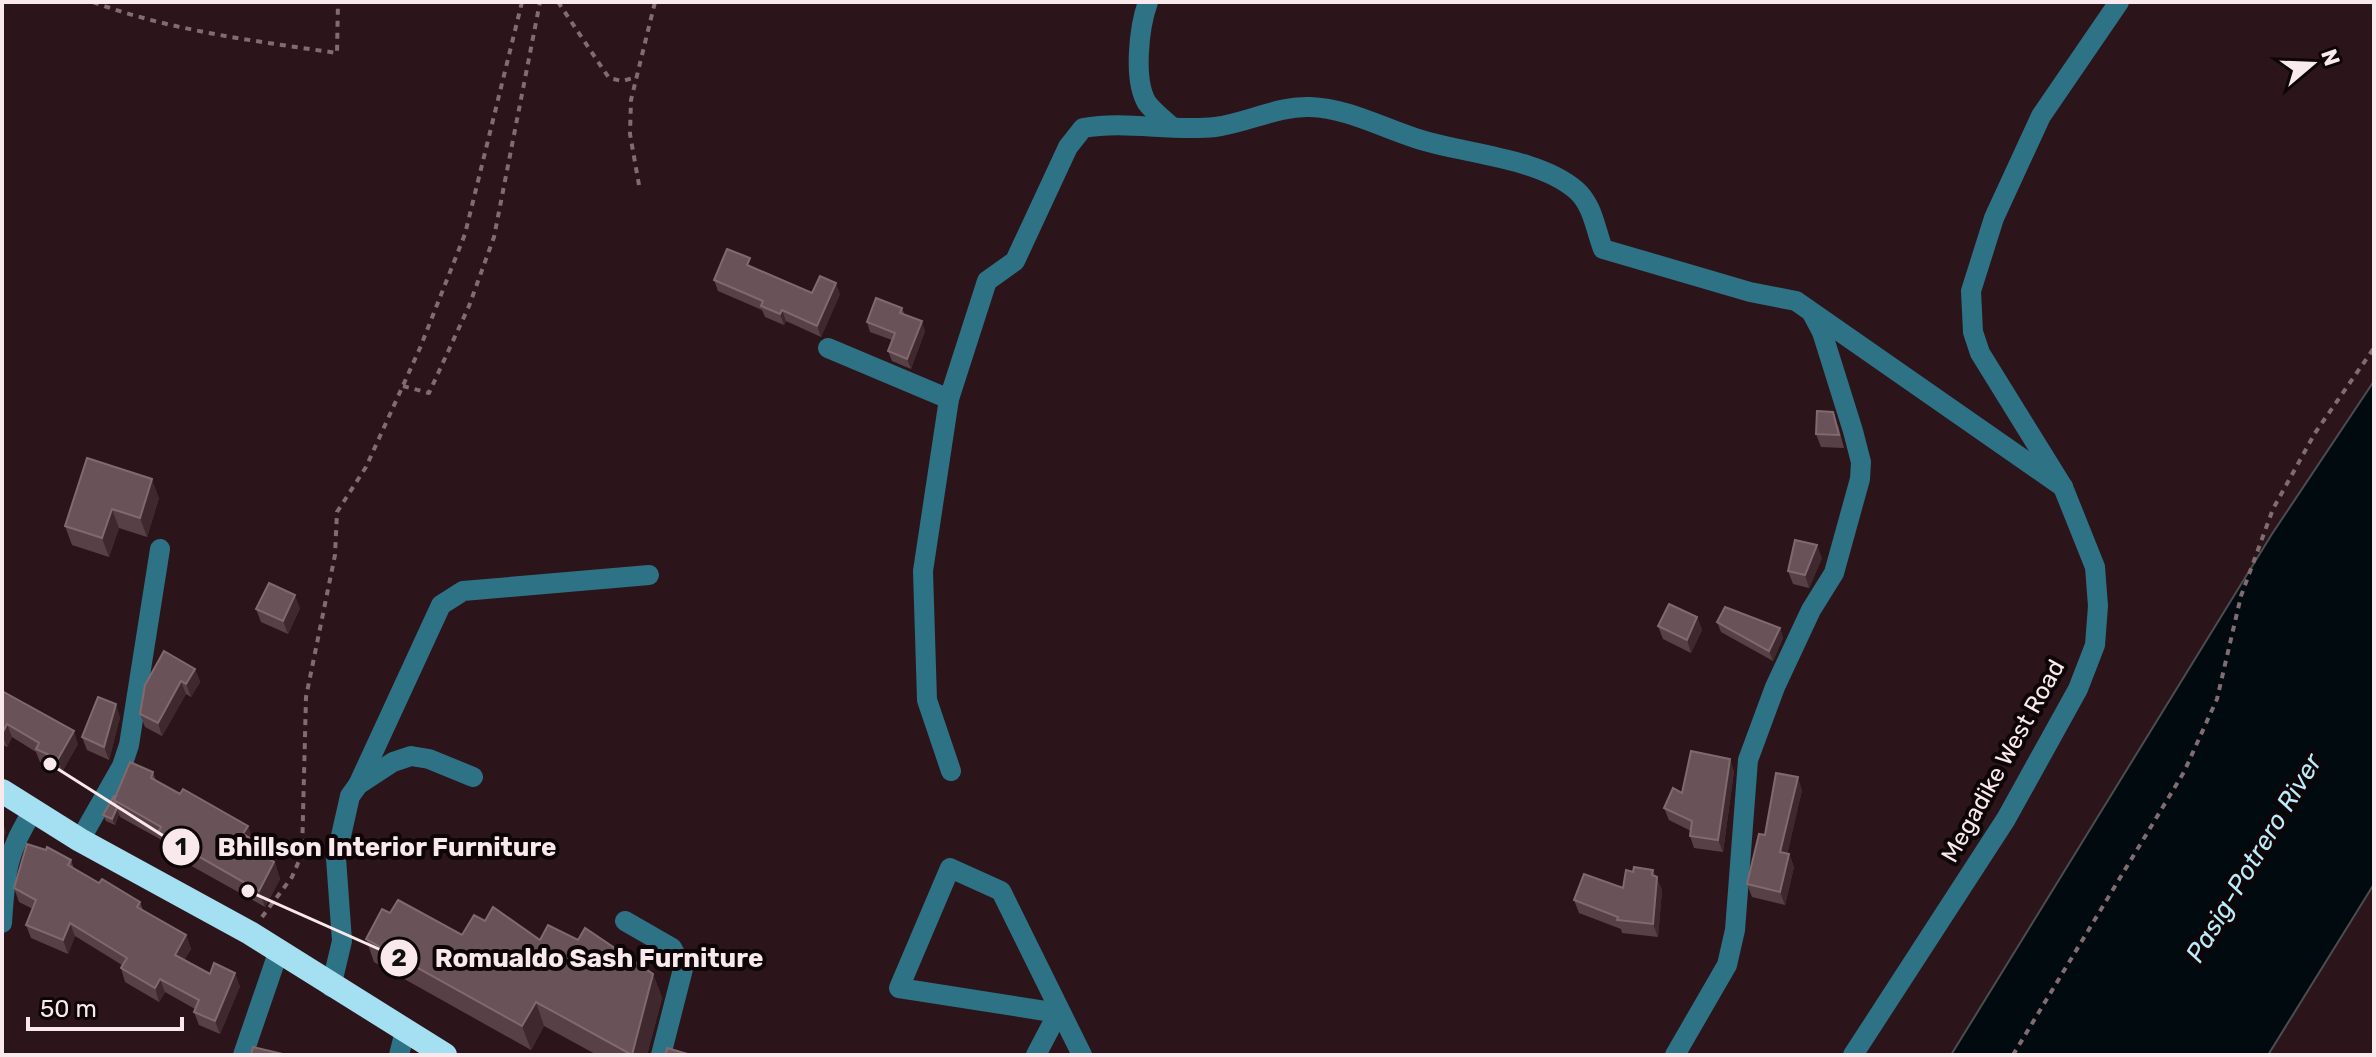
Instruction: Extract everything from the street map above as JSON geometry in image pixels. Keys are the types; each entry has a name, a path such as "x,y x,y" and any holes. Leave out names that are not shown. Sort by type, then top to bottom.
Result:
{"highway":[{"path":"2,791 80,840 250,933 331,987 445,1055"}],"street":[{"path":"1148,2 1139,36 1141,83 1147,103 1171,126"},
{"name":"Megadike West Road","path":"1853,1055 2006,819 2078,689 2095,645 2098,606 2095,567 2063,487 1980,353 1973,332 1971,291 1994,218 2041,116 2119,2"},
{"path":"951,771 927,700 923,571 949,399 987,281 1015,261 1068,147 1083,128 1105,124 1148,129 1216,127 1280,109 1312,107 1344,113 1417,139 1530,168 1563,180 1591,207 1603,249 1750,292 1796,301 2063,487"},
{"path":"1675,1055 1727,965 1735,930 1748,760 1775,687 1811,610 1834,573 1860,479 1861,462 1853,431 1822,332 1811,310"},
{"path":"828,348 949,399"},
{"path":"80,840 122,766 129,745 160,549"},
{"path":"331,987 342,941 336,858 345,811 441,605 463,591 649,575"},
{"path":"358,785 393,762 411,756 429,759 473,777"},
{"path":"2,923 6,862 16,836 34,810"},
{"path":"1058,1013 899,988 950,868 1001,891 1058,1013 1082,1055"},
{"path":"625,921 672,948 683,969 661,1055"},
{"path":"243,1055 278,953"},
{"path":"1036,1055 1058,1013"},
{"path":"399,1055 405,1031"}],"path":[{"path":"93,2 130,15 223,36 337,53 338,2"},
{"path":"250,933 292,877 302,854 306,697 335,555 337,512 366,467 465,234 522,2"},
{"path":"403,386 429,393 486,261 540,2"},
{"path":"558,2 609,78 622,81 637,77"},
{"path":"639,185 630,134 631,100 655,2"},
{"path":"2013,1055 2184,772 2217,699 2241,596 2273,509 2315,433 2374,348"}],"water":[{"name":"Pasig-Potrero River","path":"2374,381 2374,884 2268,1055 1951,1055 2272,534"}],"building":[{"path":"727,249 750,258 747,265 812,293 820,276 836,283 817,326 782,310 780,314 761,306 763,301 714,280"},
{"path":"876,298 902,308 900,313 922,321 907,359 888,351 895,333 867,322"},
{"path":"1817,411 1833,412 1839,435 1816,434"},
{"path":"87,458 152,479 140,518 112,509 102,538 65,526"},
{"path":"1795,540 1817,545 1805,575 1788,571"},
{"path":"269,583 295,595 283,621 256,609"},
{"path":"1669,604 1697,617 1687,640 1658,626"},
{"path":"1725,607 1780,628 1769,651 1717,622"},
{"path":"164,651 195,669 186,684 181,681 158,723 140,714 145,685"},
{"path":"2,691 74,731 58,759 36,749 39,743 7,724 2,734"},
{"path":"98,697 116,704 104,747 82,737"},
{"path":"1691,751 1730,759 1718,840 1690,836 1692,821 1664,808 1673,788 1682,793"},
{"path":"130,762 153,772 151,778 180,794 183,789 248,826 243,834 271,850 267,858 274,862 259,891 158,833 161,827 114,800"},
{"path":"1776,773 1798,777 1780,852 1789,854 1780,892 1747,884 1759,834 1765,835"},
{"path":"114,796 117,808 112,819 103,815"},
{"path":"27,844 46,850 47,847 71,860 68,865 99,883 102,879 140,902 137,907 186,935 175,955 210,974 214,963 235,973 215,1021 194,1012 199,1000 160,979 155,988 121,968 127,958 70,923 63,940 26,925 36,900 14,888"},
{"path":"1634,867 1653,870 1652,875 1657,877 1653,924 1617,920 1618,917 1574,900 1584,874 1623,888 1626,870 1633,872"},
{"path":"398,900 462,935 474,915 485,921 493,907 540,940 548,925 578,940 585,928 653,974 632,1055 536,1002 522,1026 366,939 382,909 390,913"},
{"path":"253,1047 287,1055 251,1055"},
{"path":"667,1048 691,1055 666,1055"}],"place":[{"name":"Bhillson Interior Furniture","path":"50,764"},
{"name":"Romualdo Sash Furniture","path":"248,891"}]}
